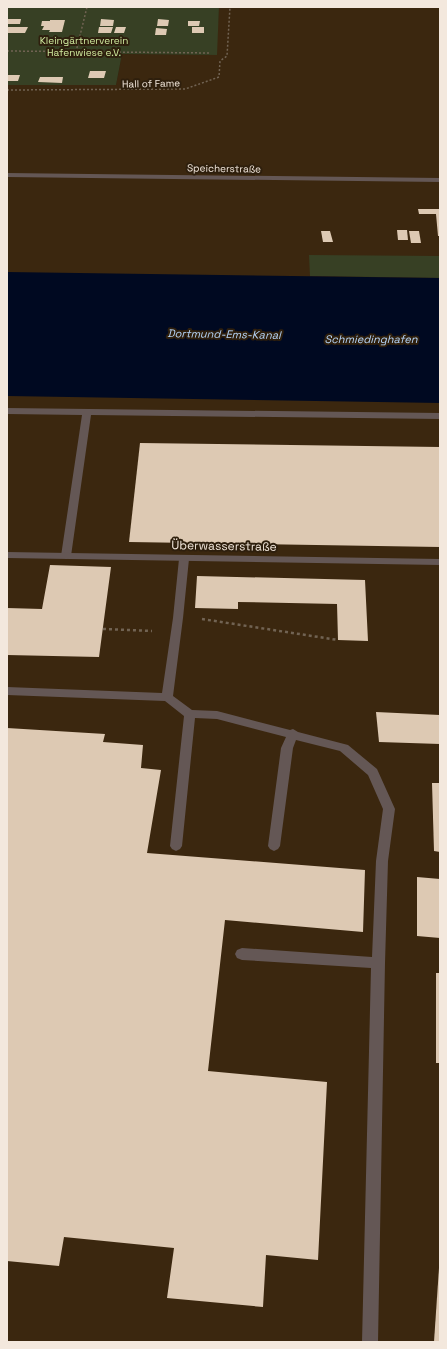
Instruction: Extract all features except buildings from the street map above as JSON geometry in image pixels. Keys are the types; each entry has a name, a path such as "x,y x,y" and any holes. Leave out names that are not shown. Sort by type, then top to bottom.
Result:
{"street":[{"name":"Speicherstraße","path":"7,175 440,180"},
{"path":"7,411 440,416"},
{"path":"66,556 87,412"},
{"name":"Überwasserstraße","path":"7,555 440,562"},
{"path":"167,697 178,618 184,559"},
{"path":"7,691 167,697 190,714 217,715 293,733 344,748 373,772 389,809 382,861 378,963 370,1342"},
{"path":"176,846 190,714"},
{"path":"274,846 287,748 293,733"},
{"path":"242,954 378,963"}],"path":[{"path":"76,52 87,7"},
{"name":"Hall of Fame","path":"7,90 185,89 219,77 220,61 227,56 230,7"},
{"path":"7,51 211,53"},
{"path":"197,618 338,640"},
{"path":"103,629 155,631"}],"shaded area":[{"path":"219,7 440,7 440,1342 7,1342 7,85 116,85 122,54 216,55"}],"green space":[{"name":"Kleingärtnerverein Hafenwiese e.V.","path":"7,7 219,7 217,55 122,54 116,85 7,85"},
{"path":"309,255 440,256 440,278 310,276"}],"water":[{"name":"Schmiedinghafen","path":"7,272 440,278 440,403 7,396"}],"water label":[{"name":"Dortmund-Ems-Kanal","path":"224,334"}]}
